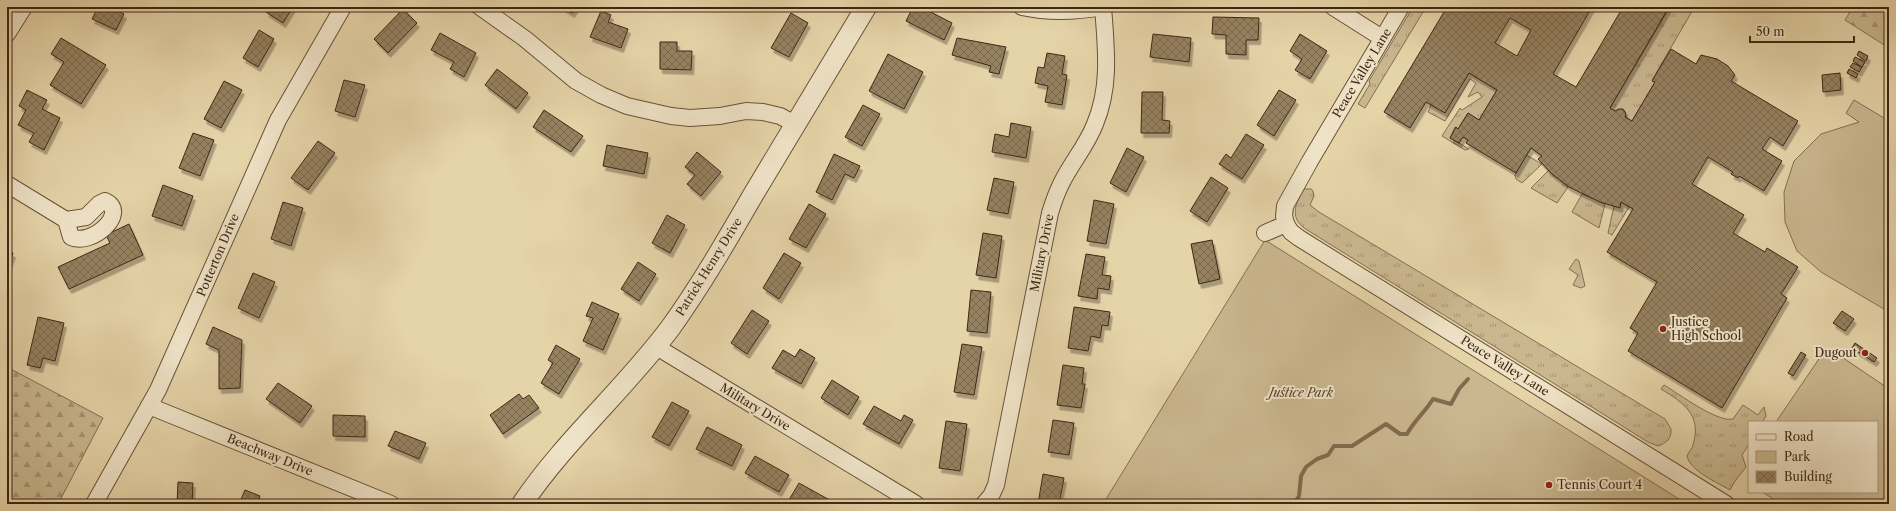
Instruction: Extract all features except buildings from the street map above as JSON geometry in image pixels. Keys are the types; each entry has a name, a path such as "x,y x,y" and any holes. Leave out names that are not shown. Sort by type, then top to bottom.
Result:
{"street":[{"path":"7,34 24,7"},
{"name":"Potterton Drive","path":"94,504 149,406 190,319 255,168 278,120 343,7"},
{"path":"480,7 524,38 576,81 601,95 628,106 671,116 690,118 720,116 746,111 763,112 780,116 795,124"},
{"name":"Patrick Henry Drive","path":"522,504 534,486 581,430 656,346 671,327 710,268 866,7"},
{"path":"1022,7 1037,10 1065,12 1103,7"},
{"name":"Military Drive","path":"984,504 991,496 996,486 1050,213 1062,181 1083,148 1095,124 1102,104 1106,78 1107,57 1103,7"},
{"path":"1333,7 1382,38"},
{"name":"Peace Valley Lane","path":"1401,7 1285,206 1284,216 1286,224 1291,232 1726,504"},
{"path":"7,184 66,220"},
{"path":"1265,233 1286,224"},
{"name":"Military Drive","path":"656,346 916,504"},
{"name":"Beachway Drive","path":"149,406 392,504"}],"green space":[{"path":"1413,7 1426,7 1365,108 1358,104 1370,84 1369,81"},
{"path":"1670,7 1694,8 1652,80 1655,82 1632,121 1626,118 1625,111 1619,109 1615,111 1610,108"},
{"path":"1853,7 1889,7 1889,48 1845,20"},
{"path":"1469,73 1497,90 1479,120 1468,113 1458,129 1455,127 1450,138 1469,149 1465,150 1442,136 1460,108 1462,110 1482,97 1478,92 1468,97 1476,83 1470,79 1445,121 1428,112 1431,105"},
{"path":"1854,100 1889,121 1889,312 1821,272 1797,251 1785,222 1784,192 1794,161 1821,134 1859,122 1846,113"},
{"path":"1526,155 1542,164 1522,183 1516,179 1515,175"},
{"path":"1549,170 1568,187 1557,203 1531,188"},
{"path":"1304,189 1311,189 1313,191 1314,196 1310,205 1319,212 1665,419 1671,429 1671,435 1669,438 1666,442 1658,446 1648,442 1304,228 1297,219 1295,209"},
{"path":"1582,194 1605,204 1599,228 1572,212"},
{"path":"1621,202 1629,207 1612,235 1608,233 1614,206 1620,207"},
{"name":"Justice Park","path":"1265,240 1687,504 1103,504"},
{"path":"1576,259 1579,261 1585,286 1581,288 1573,285 1578,275 1569,269"},
{"path":"1830,349 1889,389 1889,504 1782,504 1764,493 1878,493 1878,421 1777,421 1825,350"},
{"path":"7,367 103,418 58,504 7,504"},
{"path":"1664,385 1688,401 1718,417 1726,419 1733,419 1743,405 1758,415 1764,407 1766,416 1763,421 1748,421 1748,446 1742,455 1746,467 1730,490 1705,476 1693,467 1687,456 1693,446 1695,435 1693,418 1684,405 1661,389"}],"waterway":[{"path":"1294,504 1299,496 1301,476 1306,467 1317,459 1328,455 1334,446 1352,446 1386,424 1400,434 1407,434 1433,399 1451,404 1459,389 1468,379"}],"place":[{"name":"Justice High School","path":"1663,329"},
{"name":"Dugout","path":"1865,353"},
{"name":"Tennis Court 4","path":"1549,485"}]}
